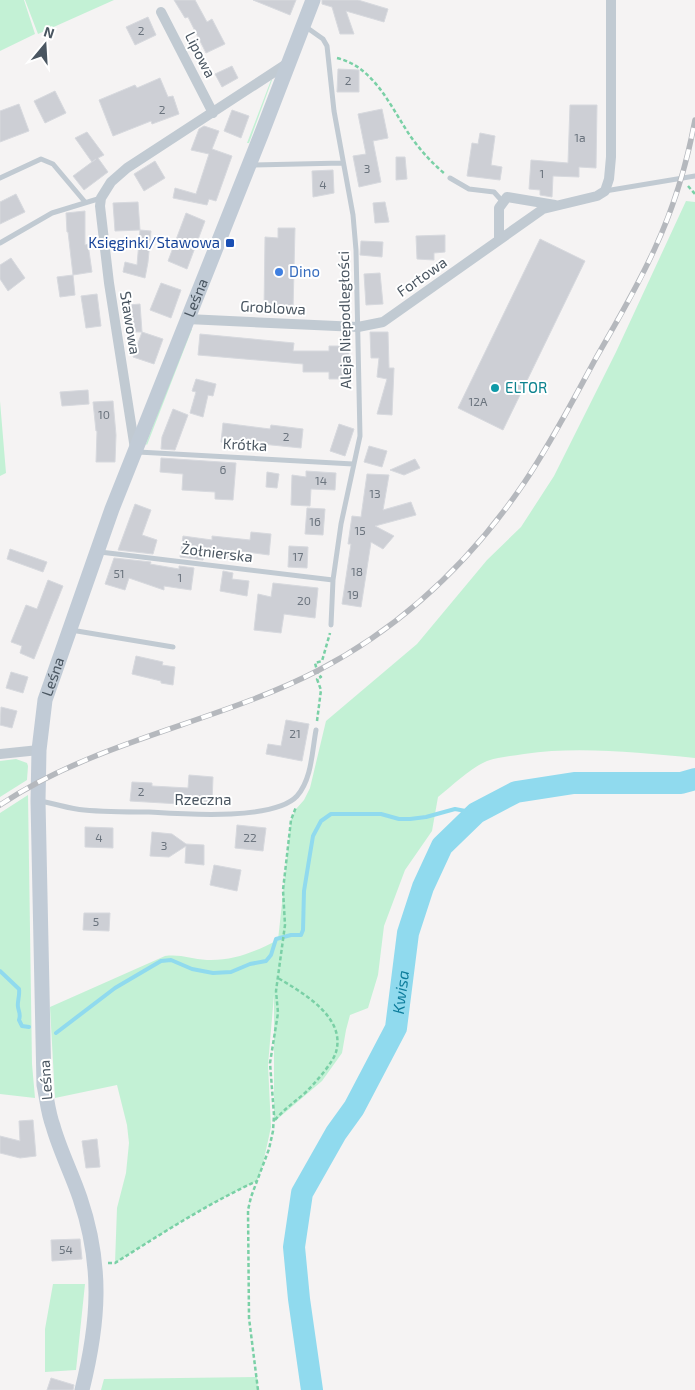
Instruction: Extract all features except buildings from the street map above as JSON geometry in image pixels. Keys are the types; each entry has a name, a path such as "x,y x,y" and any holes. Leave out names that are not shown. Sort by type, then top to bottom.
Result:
{"main road":[{"name":"Leśna","path":"82,1390 90,1356 97,1300 95,1263 88,1222 53,1126 44,1085 38,801 39,750 45,700 112,509 313,0"}],"street":[{"path":"605,191 609,179 611,157 611,0"},
{"name":"Lipowa","path":"162,12 213,113"},
{"path":"101,198 111,182 127,168 289,63"},
{"name":"Fortowa","path":"358,327 382,322 543,210 597,196 605,191"},
{"name":"Fortowa","path":"503,202 507,197 558,206"},
{"name":"Stawowa","path":"101,198 109,283 135,452"},
{"path":"499,240 499,208 503,202"},
{"name":"Groblowa","path":"187,319 358,327"},
{"path":"0,754 39,750"}],"lane":[{"name":"Aleja Niepodległości","path":"303,25 324,39 328,56 342,163 353,215 356,250 360,436 341,524 333,580 331,625"},
{"path":"0,178 42,159 48,160 85,202"},
{"path":"249,165 342,163"},
{"path":"605,191 695,176"},
{"path":"450,178 469,189 494,192 503,202"},
{"path":"0,243 52,213 101,198"},
{"name":"Krótka","path":"135,452 354,464"},
{"name":"Żołnierska","path":"97,551 333,580"},
{"path":"68,630 172,647"},
{"path":"295,798 305,782 316,730"},
{"name":"Rzeczna","path":"38,801 85,810 224,814 283,806 295,798"}],"path":[{"path":"328,56 348,60 364,71 385,95 411,137 430,162 450,178"},
{"path":"316,730 321,690 317,679 321,677 315,664 322,661 331,625"},
{"path":"258,1390 249,1318 248,1210 269,1149 274,1122 270,1063 278,1013 276,991 286,925 283,890 290,820 296,809 295,798"},
{"path":"274,1122 283,1111 306,1092 332,1060 336,1052 337,1032 318,1004 304,993 278,978"},
{"path":"102,1264 115,1263 230,1193 257,1181"}],"green space":[{"path":"0,0 24,0 35,34 0,51"},
{"path":"25,0 114,0 38,34"},
{"path":"271,80 249,143 247,143"},
{"path":"686,201 695,202 695,758 588,750 545,752 505,757 481,764 438,797 432,831 405,870 384,926 378,975 368,1008 350,1015 342,1053 322,1081 274,1122 274,995 268,1065 271,1127 262,1168 257,1181 202,1209 115,1263 117,1208 126,1173 129,1143 127,1125 117,1085 55,1098 50,1007 165,956 207,960 226,959 252,952 278,940 291,820 310,788 326,721 417,644 487,560 521,527 554,476 616,352"},
{"path":"190,329 192,329 147,445 146,444"},
{"path":"0,401 6,473 0,476"},
{"path":"16,759 27,763 27,780 0,797 0,761"},
{"path":"28,795 32,1064 35,1098 0,1094 0,813"},
{"path":"53,1284 85,1284 76,1370 45,1372 45,1329"},
{"path":"257,1377 258,1390 101,1390 104,1379"}],"waterway":[{"name":"Kwisa","path":"312,1390 299,1299 294,1247 302,1193 336,1133 354,1108 396,1028 408,933 423,887 442,846 476,813 516,792 574,783 681,783 695,779"},
{"path":"56,1033 115,988 161,961 171,960 192,969 213,973 231,972 250,964 266,961 271,955 276,939 291,935 301,935 303,930 304,891 313,836 321,821 331,814 381,814 399,819 410,819 426,817 455,809 476,813"},
{"path":"0,971 19,989 19,1020 22,1026 29,1027"}],"railway":[{"path":"0,805 37,783 76,764 240,704 319,670 350,653 407,612 458,565 503,512 534,468 634,290 655,248 674,201 684,169 695,120"}],"place":[{"name":"Księginki/Stawowa","path":"230,243"},
{"name":"Dino","path":"279,272"},
{"name":"ELTOR","path":"495,388"}]}
